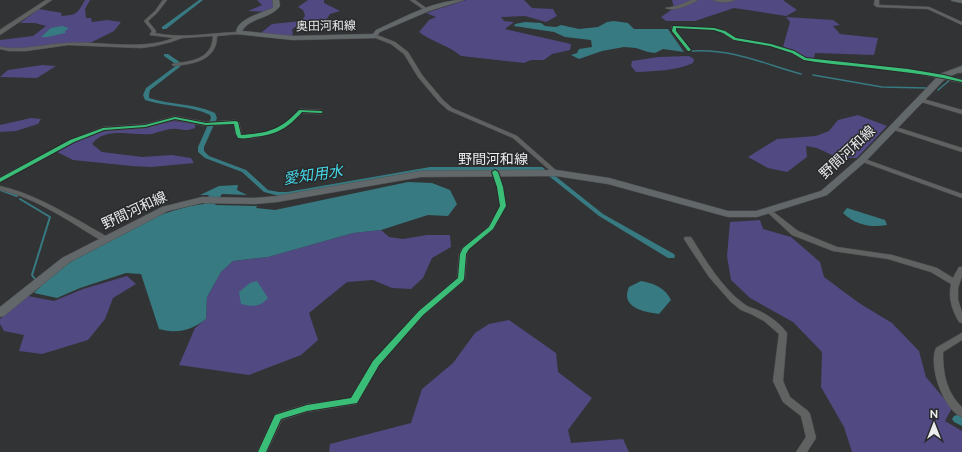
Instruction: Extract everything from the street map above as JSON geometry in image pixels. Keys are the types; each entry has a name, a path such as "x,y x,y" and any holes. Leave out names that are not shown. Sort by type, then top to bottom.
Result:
{"main road":[{"path":"238,33 240,28 246,23 275,9 277,6 276,0"},
{"name":"奥田河和線","path":"238,33 293,38 375,36 378,31 427,10 461,0"},
{"path":"954,0 962,1"},
{"name":"野間河和線","path":"0,313 55,268 105,239 165,209 202,200 277,199 421,174 495,172 556,173 609,181 728,214 757,214 769,211 824,193 862,160 920,100 948,74 962,68"}],"street":[{"path":"0,33 49,0"},
{"path":"165,0 156,12 146,21 154,31 152,34 159,36 184,36 238,33"},
{"path":"412,0 427,10"},
{"path":"667,8 678,7 696,0"},
{"path":"715,0 733,0"},
{"path":"877,0 876,5 878,6 929,8 962,24"},
{"path":"688,50 674,31 674,27 714,29 724,32 735,39 772,45 793,52 805,59 816,61 884,66 948,74 962,72"},
{"path":"174,65 183,64 208,54 213,48 215,34"},
{"path":"0,48 10,50 29,49 68,44 145,47 184,36"},
{"path":"375,36 392,43 406,53 420,76 441,101 450,109 515,136 556,173"},
{"path":"948,74 962,81"},
{"path":"920,100 962,112"},
{"path":"0,180 72,141 103,128 145,126 175,118 206,124 236,122 240,137 277,132 291,122 301,111 321,112"},
{"path":"893,128 962,150"},
{"path":"862,160 962,196"},
{"path":"262,452 278,417 307,408 354,401 381,358 421,313 461,279 463,254 466,248 491,228 503,206 500,187 495,172"},
{"path":"0,188 10,189 24,195 105,239"},
{"path":"769,211 796,233 809,239 836,249 889,257 934,270 954,282"},
{"path":"688,239 710,274 723,289 743,308 756,312 773,323 783,333 778,381 786,399 805,414 811,438 801,452"},
{"path":"962,268 954,282 954,307 962,320"},
{"path":"962,336 939,350 938,371 942,388 962,413"}],"shaded area":[{"path":"85,0 90,0 85,9 86,18 91,18 92,22 107,20 121,22 114,31 88,44 69,43 39,48 12,49 0,47 0,40 33,36 46,26 35,23 20,23 39,9 62,13 61,16 70,15 78,11"},
{"path":"257,0 274,0 275,6 268,12 248,11 262,5"},
{"path":"308,0 324,0 324,3 340,11 330,14 321,24 303,25 292,29 293,37 262,35 262,32 272,24 301,21 305,16 303,10 298,7"},
{"path":"466,0 524,0 532,8 553,9 557,16 546,22 525,16 501,17 504,21 514,22 505,29 571,44 570,50 552,54 544,60 531,60 524,63 461,56 419,32 429,20 436,17 426,13"},
{"path":"672,0 783,0 797,10 786,16 734,8 695,21 666,21 661,17 674,8"},
{"path":"786,17 833,20 840,25 833,26 840,34 878,38 874,55 815,53 814,59 806,58 783,47 790,22"},
{"path":"689,56 694,59 693,63 672,69 636,72 631,66 632,61 658,57"},
{"path":"42,65 56,66 37,78 0,77 8,70"},
{"path":"858,115 887,126 857,158 838,158 817,148 806,146 807,157 787,172 768,168 748,157 777,139 816,136 829,131 838,120"},
{"path":"31,118 41,119 38,124 16,131 0,132 0,125"},
{"path":"174,121 195,124 195,128 190,130 171,129 152,134 112,133 98,138 92,144 102,152 142,157 172,155 191,158 194,163 151,167 132,166 73,160 57,152 75,141 103,130 144,127"},
{"path":"760,220 763,229 791,237 820,262 824,277 859,303 892,323 919,351 926,377 952,408 945,421 962,431 962,452 852,452 844,427 821,387 822,352 793,322 750,298 731,280 727,256 730,222"},
{"path":"381,230 389,237 403,239 427,235 450,235 451,247 432,258 423,278 411,289 392,288 373,280 347,282 309,313 318,340 301,355 249,375 179,365 195,328 206,319 207,297 221,272 233,261 268,257 353,233"},
{"path":"127,276 136,284 113,298 105,319 88,340 42,354 19,351 24,335 4,331 0,324 0,319 28,296 54,301 83,289"},
{"path":"509,320 556,353 558,372 592,398 568,430 571,443 623,439 629,452 329,452 330,444 411,423 422,389 453,363 475,333 489,324"}],"water":[{"path":"614,21 628,23 634,29 668,29 684,52 663,49 655,53 636,48 624,47 602,51 579,59 571,55 577,53 579,49 592,47 591,40 565,37 554,32 514,26 515,24 525,22 541,23 545,26 556,27 561,25 579,29 598,27 607,22"},
{"path":"62,26 69,28 65,31 65,33 41,37 51,28"},
{"path":"408,182 432,183 450,190 457,204 448,216 428,215 381,230 353,233 268,257 233,261 221,272 207,297 206,319 189,329 172,331 159,329 141,274 126,273 80,288 57,298 34,293 55,273 94,248 130,228 168,212 204,204 209,195 200,195 219,186 238,185 237,190 247,195 222,194 215,205 257,206 256,208 275,210"},
{"path":"847,208 885,220 887,225 869,226 858,223 843,213"},
{"path":"257,281 268,298 256,306 241,304 239,292 250,283"},
{"path":"641,281 659,287 669,296 671,300 659,314 640,310 630,304 627,294 629,287"}],"waterway":[{"name":"愛知用水","path":"164,28 201,0"},
{"path":"692,51 734,54 801,74"},
{"name":"愛知用水","path":"166,55 179,64 179,66 148,89 146,95 147,99 155,102 189,106 205,110 213,114 214,118 201,147 201,152 207,157 244,171 266,191 287,194 430,169 542,169"},
{"path":"813,75 882,87 926,88"},
{"path":"938,90 951,79"},
{"name":"愛知用水","path":"552,176 601,215 671,256"},
{"path":"0,190 17,196"},
{"path":"20,199 50,217 32,275 35,279"},
{"name":"愛知用水","path":"957,419 962,422"}],"cycle path":[{"path":"689,50 674,31 674,27 714,29 724,32 735,39 771,45 793,52 805,59 926,73 962,81"},
{"path":"0,180 72,141 103,129 145,126 175,118 206,124 236,122 240,137 274,132 287,124 301,111 321,112"},
{"path":"262,452 278,417 307,408 354,401 376,363 421,313 461,279 463,254 466,248 491,228 503,206 500,187 495,172"}]}
